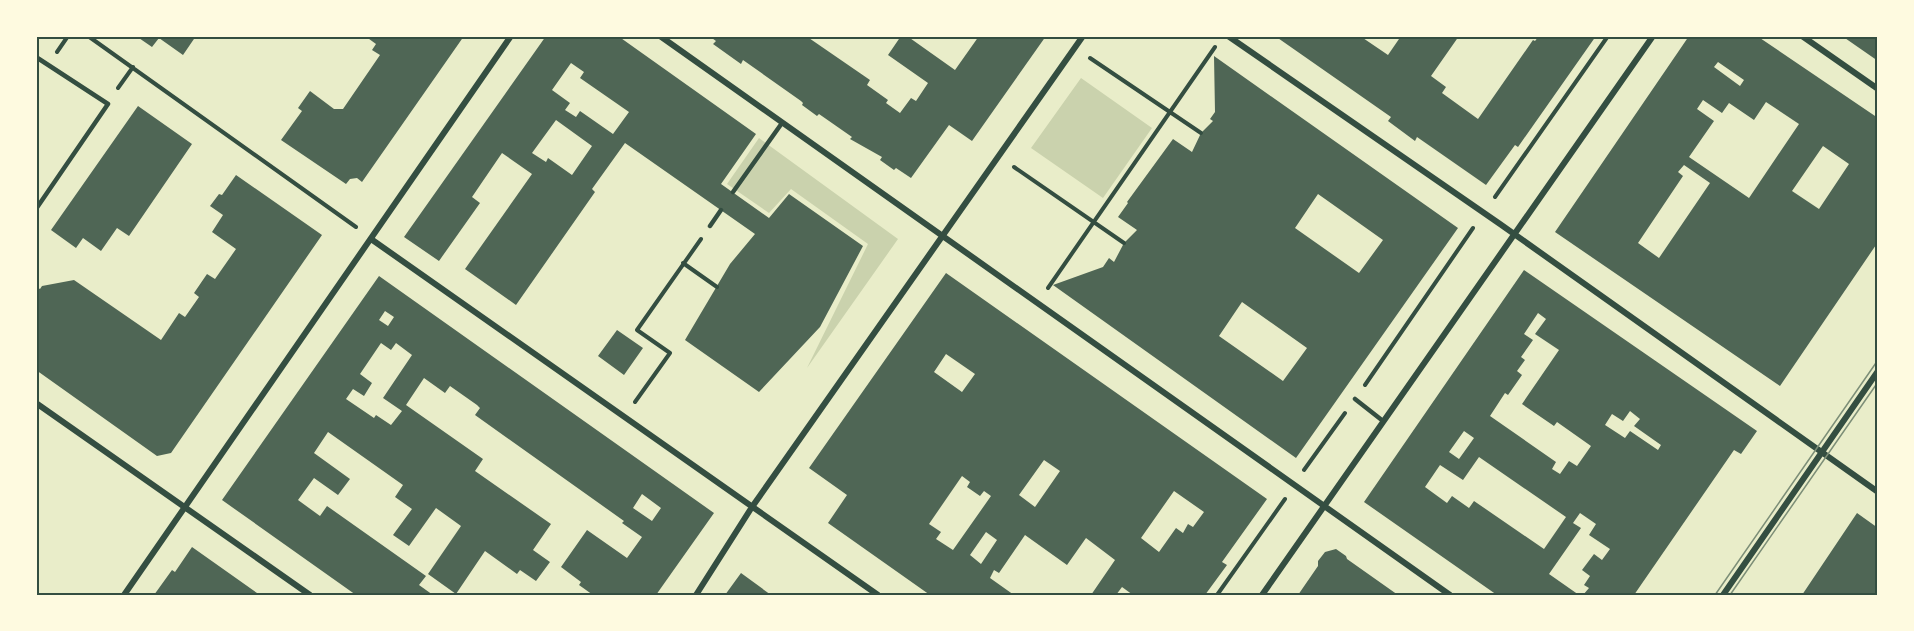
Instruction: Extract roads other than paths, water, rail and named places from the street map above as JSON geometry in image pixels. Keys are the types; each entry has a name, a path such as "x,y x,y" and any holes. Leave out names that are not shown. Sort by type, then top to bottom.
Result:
{"street":[{"path":"124,595 511,36"},
{"path":"660,36 1449,595"},
{"path":"696,595 752,507 1083,36"},
{"path":"1228,36 1514,234 1878,492"},
{"path":"1262,595 1653,36"},
{"path":"1802,36 1878,89"},
{"path":"371,239 878,595"},
{"path":"1723,595 1878,371"},
{"path":"36,403 310,595"}],"lane":[{"path":"36,57 108,104 36,208"},
{"path":"733,192 782,123"},
{"path":"710,226 721,210"},
{"path":"1355,399 1383,421"}],"tram line":[{"path":"1715,595 1878,360"},
{"path":"1730,595 1878,382"}]}
